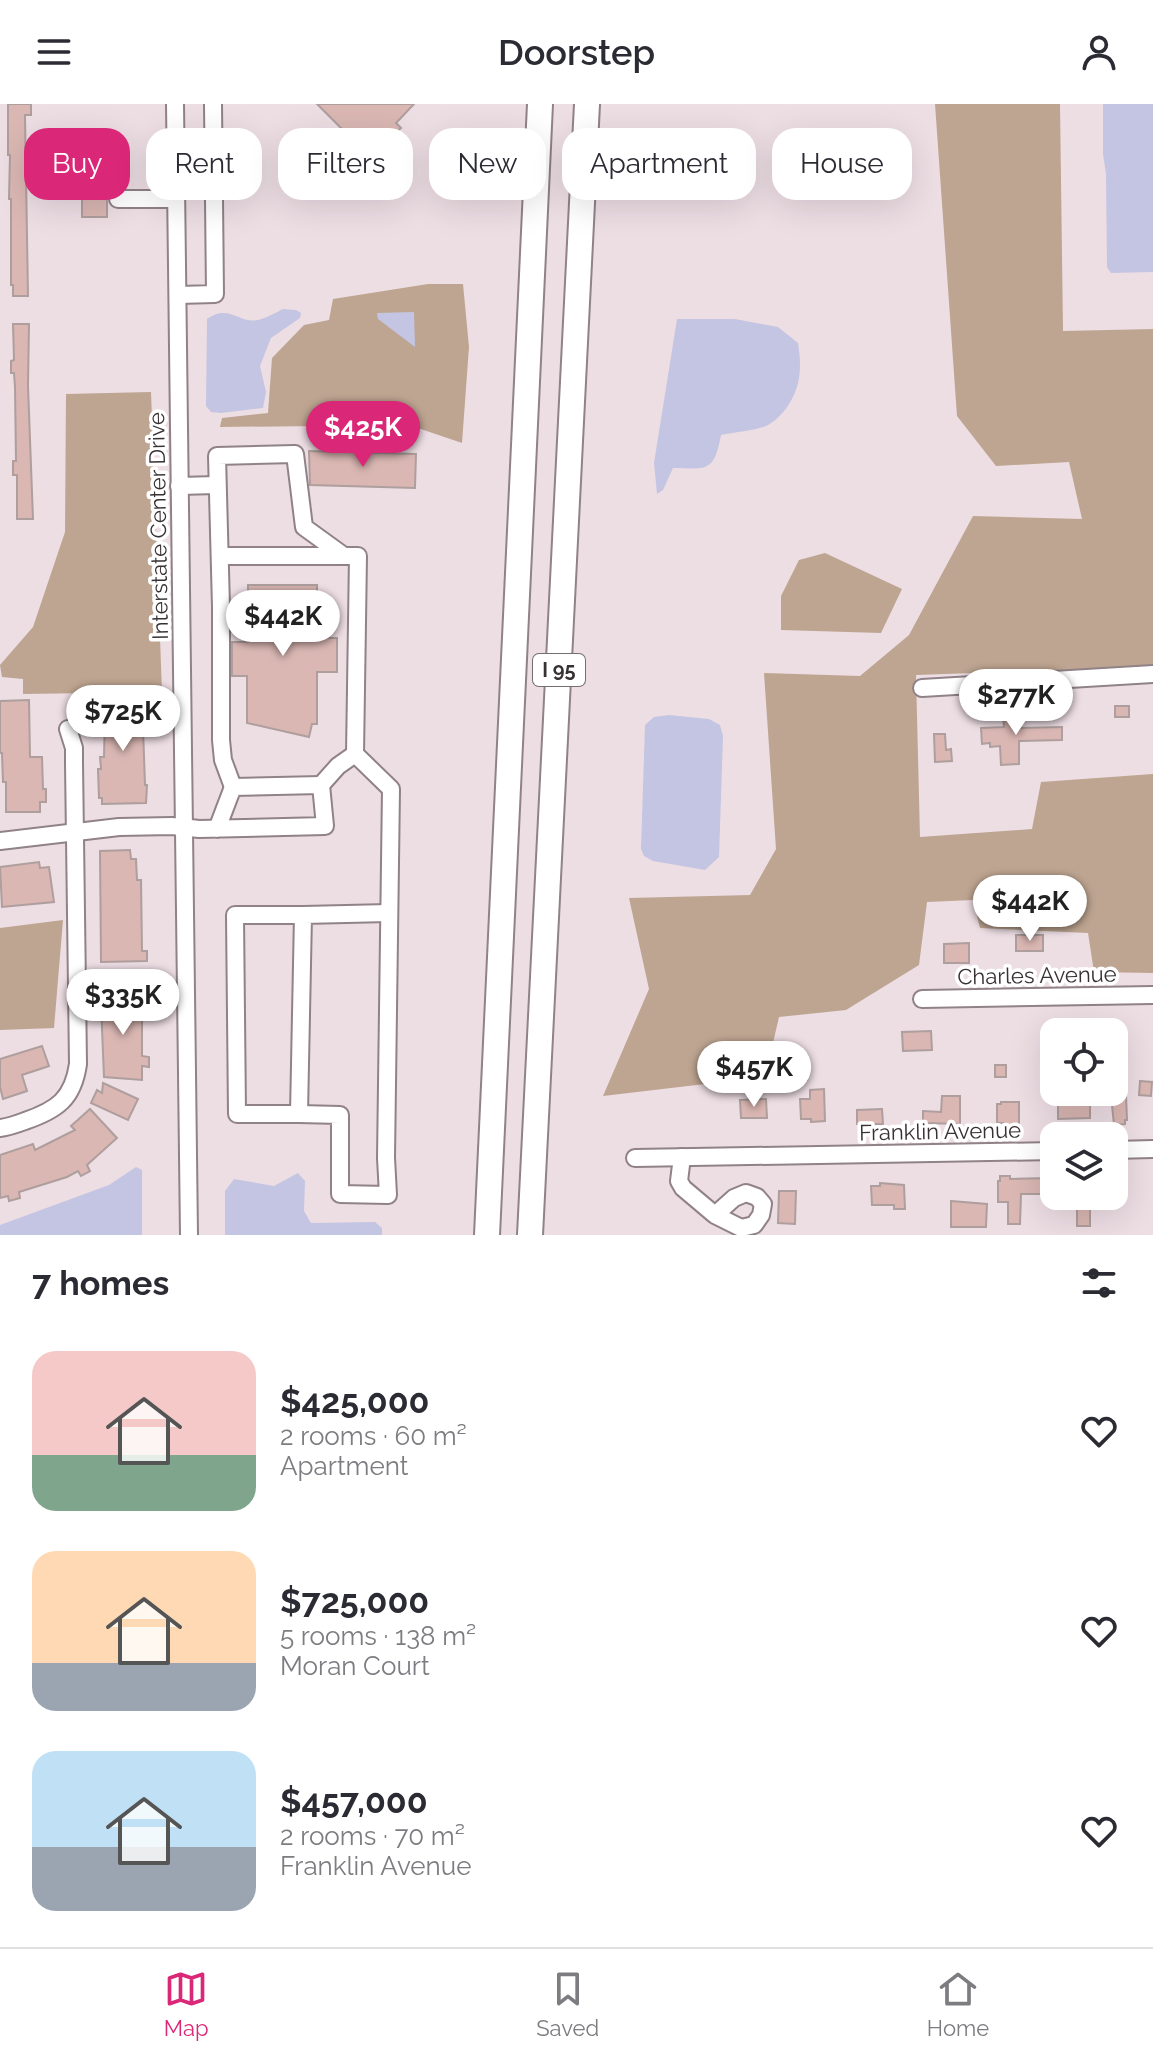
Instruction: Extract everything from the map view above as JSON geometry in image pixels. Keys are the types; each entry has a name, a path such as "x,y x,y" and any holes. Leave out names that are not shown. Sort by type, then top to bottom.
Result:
{"highway":[{"name":"I 95","path":"487,1235 540,104"},
{"name":"I 95","path":"530,1235 587,104"}],"street":[{"name":"Interstate Center Drive","path":"175,104 175,128"},
{"path":"178,295 215,294 213,104"},
{"name":"Interstate Center Drive","path":"176,200 189,1235"},
{"path":"217,829 233,787 223,760 221,740 217,456 295,454 304,527 344,556"},
{"path":"179,486 217,485"},
{"path":"220,556 358,556 355,754 391,789 388,1195 340,1194 340,1115 237,1114 235,915 389,913"},
{"path":"922,688 1153,674"},
{"path":"0,1128 44,1114 58,1106 76,1080 74,748 68,729"},
{"path":"233,787 321,785 338,766 355,754"},
{"path":"0,841 119,827 217,829 325,826 321,785"},
{"path":"299,1114 303,915"},
{"name":"Charles Avenue","path":"922,999 1153,995"},
{"path":"1128,1150 1153,1149"},
{"name":"Franklin Avenue","path":"635,1158 1040,1151"},
{"path":"682,1157 679,1181 715,1215"}],"shaded area":[{"path":"935,104 1060,104 1063,331 1153,329 1153,667 916,675 920,837 1032,829 1041,782 1153,774 1153,973 1094,972 1088,933 980,928 973,900 927,902 919,965 846,1010 779,1017 770,1056 718,1056 705,1084 603,1096 649,989 629,898 750,895 776,849 764,673 860,676 909,635 973,516 1082,519 1069,462 996,466 957,416"},
{"path":"428,284 463,284 469,347 462,443 409,425 220,427 222,418 268,413 272,358 304,325 329,320 333,299"},
{"path":"151,392 162,692 23,694 23,679 2,677 0,665 33,627 65,532 66,394"},
{"path":"825,553 902,589 881,633 781,630 781,596 799,560"},
{"path":"63,920 54,1028 0,1030 0,928"}],"water":[{"path":"1103,104 1153,104 1153,272 1111,273 1107,267"},
{"path":"283,309 296,310 301,313 300,318 271,338 260,366 266,392 263,408 211,412 206,406 207,319 228,313 258,320"},
{"path":"414,312 415,347 378,319 377,313"},
{"path":"677,319 735,319 778,327 798,343 799,378 790,402 774,421 761,428 721,435 715,456 708,466 673,468 663,490 657,494 654,463"},
{"path":"669,715 709,719 720,725 723,736 719,857 705,870 653,861 644,856 641,849 645,725 654,717"},
{"path":"136,1167 142,1170 142,1235 0,1235 0,1225 109,1185"},
{"path":"298,1173 305,1181 304,1211 311,1223 375,1222 382,1228 382,1235 225,1235 225,1191 234,1179 274,1186"}],"building":[{"path":"8,104 31,104 31,115 25,115 24,128 28,296 13,296 11,285"},
{"path":"317,104 414,104 396,123 401,128 341,128"},
{"path":"82,200 107,200 107,217 82,217"},
{"path":"13,324 29,324 33,519 17,519 17,475 13,475 13,461 16,461 15,387 14,373 11,373 11,361 14,360"},
{"path":"309,451 416,454 415,488 310,485"},
{"path":"248,585 317,585 317,638 337,638 337,672 317,672 317,724 312,724 309,737 247,723 247,676 232,676 232,642 248,642"},
{"path":"142,699 146,803 102,804 98,769 101,769 100,757 104,757 105,714 101,714 101,700"},
{"path":"29,700 30,757 42,757 46,802 40,802 40,812 6,812 6,782 3,782 0,753 0,701"},
{"path":"1115,706 1129,706 1129,717 1115,717"},
{"path":"1003,712 1018,712 1018,728 1062,727 1062,740 1019,741 1019,764 1001,765 1000,746 982,744 981,728 1004,727"},
{"path":"934,734 945,734 946,750 951,749 952,761 935,762"},
{"path":"130,850 131,859 136,859 137,880 141,880 142,951 147,951 147,961 101,962 100,851"},
{"path":"39,862 40,868 49,867 54,902 2,907 0,867"},
{"path":"1016,935 1043,935 1043,951 1016,951"},
{"path":"969,943 969,963 944,963 944,944"},
{"path":"107,995 142,995 142,1056 149,1057 149,1067 142,1066 142,1080 104,1077 101,1004 107,1004"},
{"path":"931,1031 932,1050 903,1051 902,1032"},
{"path":"42,1046 49,1066 22,1075 27,1091 3,1099 0,1059"},
{"path":"793,1061 808,1062 807,1080 793,1080"},
{"path":"995,1065 1006,1065 1006,1077 995,1077"},
{"path":"1140,1081 1152,1082 1151,1096 1139,1095"},
{"path":"103,1083 138,1099 128,1120 91,1103 97,1090 102,1093"},
{"path":"824,1089 825,1121 801,1119 800,1099 810,1099 810,1090"},
{"path":"942,1096 960,1096 960,1124 923,1123 923,1111 941,1112"},
{"path":"766,1099 767,1118 741,1118 740,1100"},
{"path":"1019,1102 1019,1126 997,1123 997,1104"},
{"path":"1058,1106 1090,1106 1090,1118 1058,1119"},
{"path":"1112,1106 1126,1106 1127,1120 1114,1122"},
{"path":"90,1109 117,1138 87,1165 90,1171 81,1176 78,1171 19,1192 20,1198 9,1201 8,1196 0,1198 0,1155 33,1144 35,1150 75,1130 71,1126"},
{"path":"882,1109 883,1124 857,1124 857,1110"},
{"path":"1000,1176 1010,1176 1010,1179 1040,1178 1040,1194 1021,1194 1020,1224 1008,1224 1008,1202 998,1202"},
{"path":"880,1183 904,1185 905,1209 894,1209 894,1205 872,1205 871,1186 880,1186"},
{"path":"779,1191 796,1191 795,1224 778,1223"},
{"path":"951,1201 987,1204 986,1227 951,1227"},
{"path":"1077,1210 1090,1210 1090,1226 1077,1226"}]}
